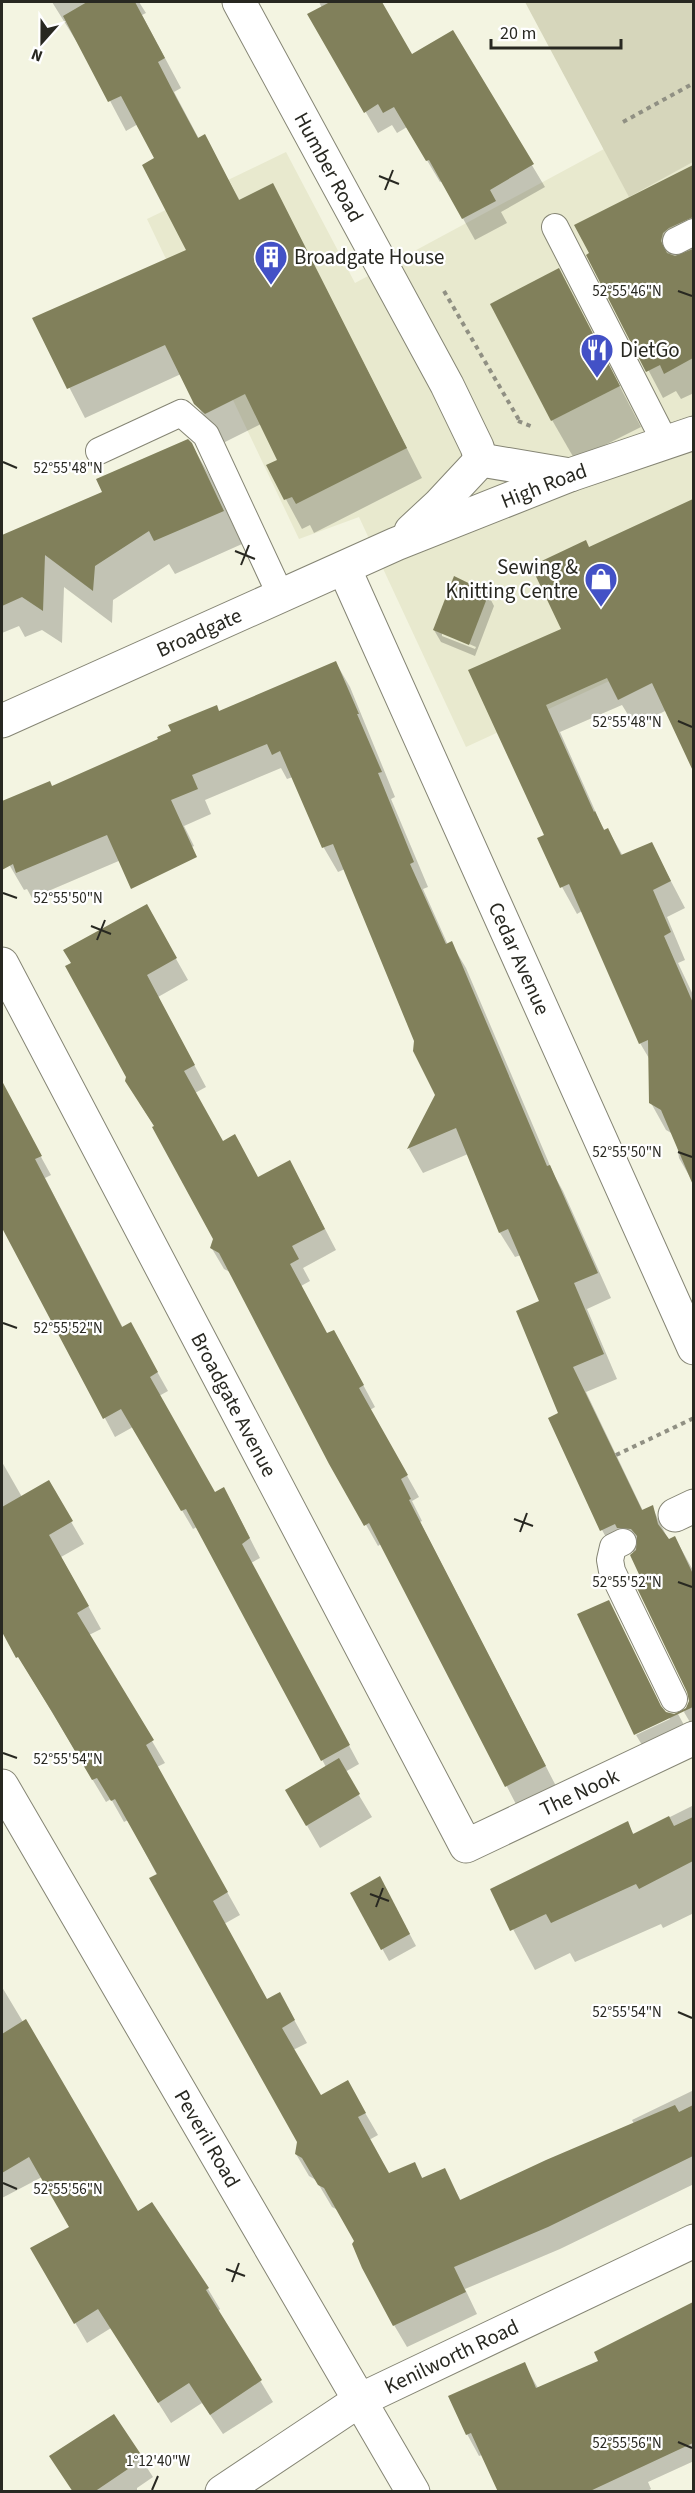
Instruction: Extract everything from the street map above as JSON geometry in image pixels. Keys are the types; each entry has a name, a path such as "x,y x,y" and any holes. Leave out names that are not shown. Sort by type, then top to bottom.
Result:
{"street":[{"name":"Humber Road","path":"239,2 447,386 481,460"},
{"name":"High Road","path":"396,544 570,474 679,438"},
{"path":"396,544 440,504 481,460 570,474"},
{"name":"Broadgate","path":"2,721 396,544"},
{"name":"Cedar Avenue","path":"344,568 693,1348"},
{"name":"Broadgate Avenue","path":"2,964 466,1846"},
{"name":"The Nook","path":"466,1846 693,1738"},
{"name":"Peveril Road","path":"2,1786 413,2492"},
{"name":"Kenilworth Road","path":"222,2492 360,2400 693,2241"}],"lane":[{"path":"555,227 679,438"},
{"path":"99,451 181,413 206,435 281,596"},
{"path":"623,1542 613,1547 610,1560 612,1571 674,1699"}],"path":[{"path":"623,122 693,83"},
{"path":"615,1455 693,1418"}],"shaded area":[{"path":"525,2 693,2 693,162 629,197"},
{"path":"604,149 629,196 693,162 693,713 671,723 644,665 466,747 359,517 299,539 147,219 286,152 355,283"}],"building":[{"path":"87,2 135,2 165,58 158,62 177,99 198,138 205,134 239,200 273,183 407,448 296,504 292,497 284,500 266,465 277,460 245,394 205,414 194,404 165,345 67,389 32,318 186,250 142,165 154,158 121,96 108,102 63,16"},
{"path":"330,2 382,2 412,54 453,30 534,164 490,190 496,201 462,219 429,160 426,161 394,107 383,113 378,104 364,113 307,14"},
{"path":"693,165 693,217 669,228 663,233 661,241 667,253 675,256 693,249 693,358 664,374 660,365 646,372 586,255 589,253 574,225"},
{"path":"559,268 620,386 551,421 490,304"},
{"path":"188,439 224,511 154,541 149,531 95,566 93,591 45,555 43,611 22,597 2,606 2,535 102,492 96,479"},
{"path":"693,499 693,771 652,683 618,700 607,678 546,705 594,812 604,830 608,828 621,855 652,842 671,881 653,890 671,932 664,936 693,1003 693,1185 661,1110 649,1103 648,1040 639,1044 569,884 560,888 537,838 544,835 468,670 561,629 531,566 586,540 589,547"},
{"path":"454,576 489,593 469,645 433,630"},
{"path":"336,661 382,772 378,773 414,862 410,864 446,944 452,941 547,1166 550,1165 598,1273 574,1283 604,1354 573,1367 642,1510 653,1505 658,1524 669,1539 675,1536 693,1574 693,1707 634,1735 577,1614 609,1600 661,1706 666,1712 674,1714 686,1708 689,1701 687,1692 637,1588 644,1585 630,1555 636,1550 637,1536 631,1529 617,1528 615,1524 600,1531 548,1418 558,1413 516,1311 539,1301 508,1229 499,1233 456,1128 407,1149 435,1095 413,1051 414,1041 333,844 322,848 280,751 272,755 267,744 192,775 198,789 171,800 197,857 131,889 107,835 16,873 13,864 2,870 2,801 50,781 52,786 158,739 157,737 171,731 168,725 217,705 219,711"},
{"path":"147,904 177,958 147,975 195,1065 184,1071 223,1141 235,1134 258,1177 290,1160 325,1229 292,1246 299,1259 290,1264 327,1333 334,1330 364,1385 359,1388 408,1475 401,1479 411,1499 409,1500 546,1766 505,1787 369,1523 364,1526 329,1464 219,1253 210,1248 213,1239 152,1127 154,1126 125,1081 126,1077 65,966 71,963 63,950"},
{"path":"2,1081 42,1156 35,1159 122,1327 131,1322 158,1372 150,1377 215,1492 224,1487 250,1538 242,1544 350,1745 321,1761 186,1509 181,1511 121,1409 103,1419 2,1228"},
{"path":"49,1480 73,1521 49,1535 89,1606 77,1613 154,1740 146,1745 228,1892 213,1901 267,1999 280,1992 295,2020 282,2028 321,2095 348,2080 366,2113 358,2117 389,2173 415,2162 422,2178 445,2168 460,2200 546,2160 675,2105 679,2112 693,2105 693,2156 548,2227 454,2267 466,2292 393,2326 362,2268 352,2244 354,2241 324,2188 318,2185 302,2158 295,2154 297,2142 149,1878 157,1874 115,1799 111,1801 97,1778 92,1780 2,1632 2,1507"},
{"path":"339,1758 360,1794 306,1826 285,1790"},
{"path":"669,1816 674,1826 693,1817 693,1861 639,1889 636,1884 551,1923 546,1914 510,1931 490,1889 628,1821 633,1834"},
{"path":"380,1876 410,1934 381,1950 350,1893"},
{"path":"26,2019 138,2211 152,2202 209,2288 206,2290 262,2380 210,2415 189,2383 158,2403 98,2309 74,2324 30,2248 69,2227 29,2157 2,2173 2,2034"},
{"path":"693,2302 693,2443 588,2492 498,2492 471,2433 466,2435 448,2396 525,2362 536,2388 598,2361 594,2352"},
{"path":"114,2414 142,2456 126,2467 128,2469 94,2492 73,2492 49,2456"}],"place":[{"name":"Broadgate House","path":"271,286"},
{"name":"DietGo","path":"597,379"},
{"name":"Sewing & Knitting Centre","path":"601,608"}]}
